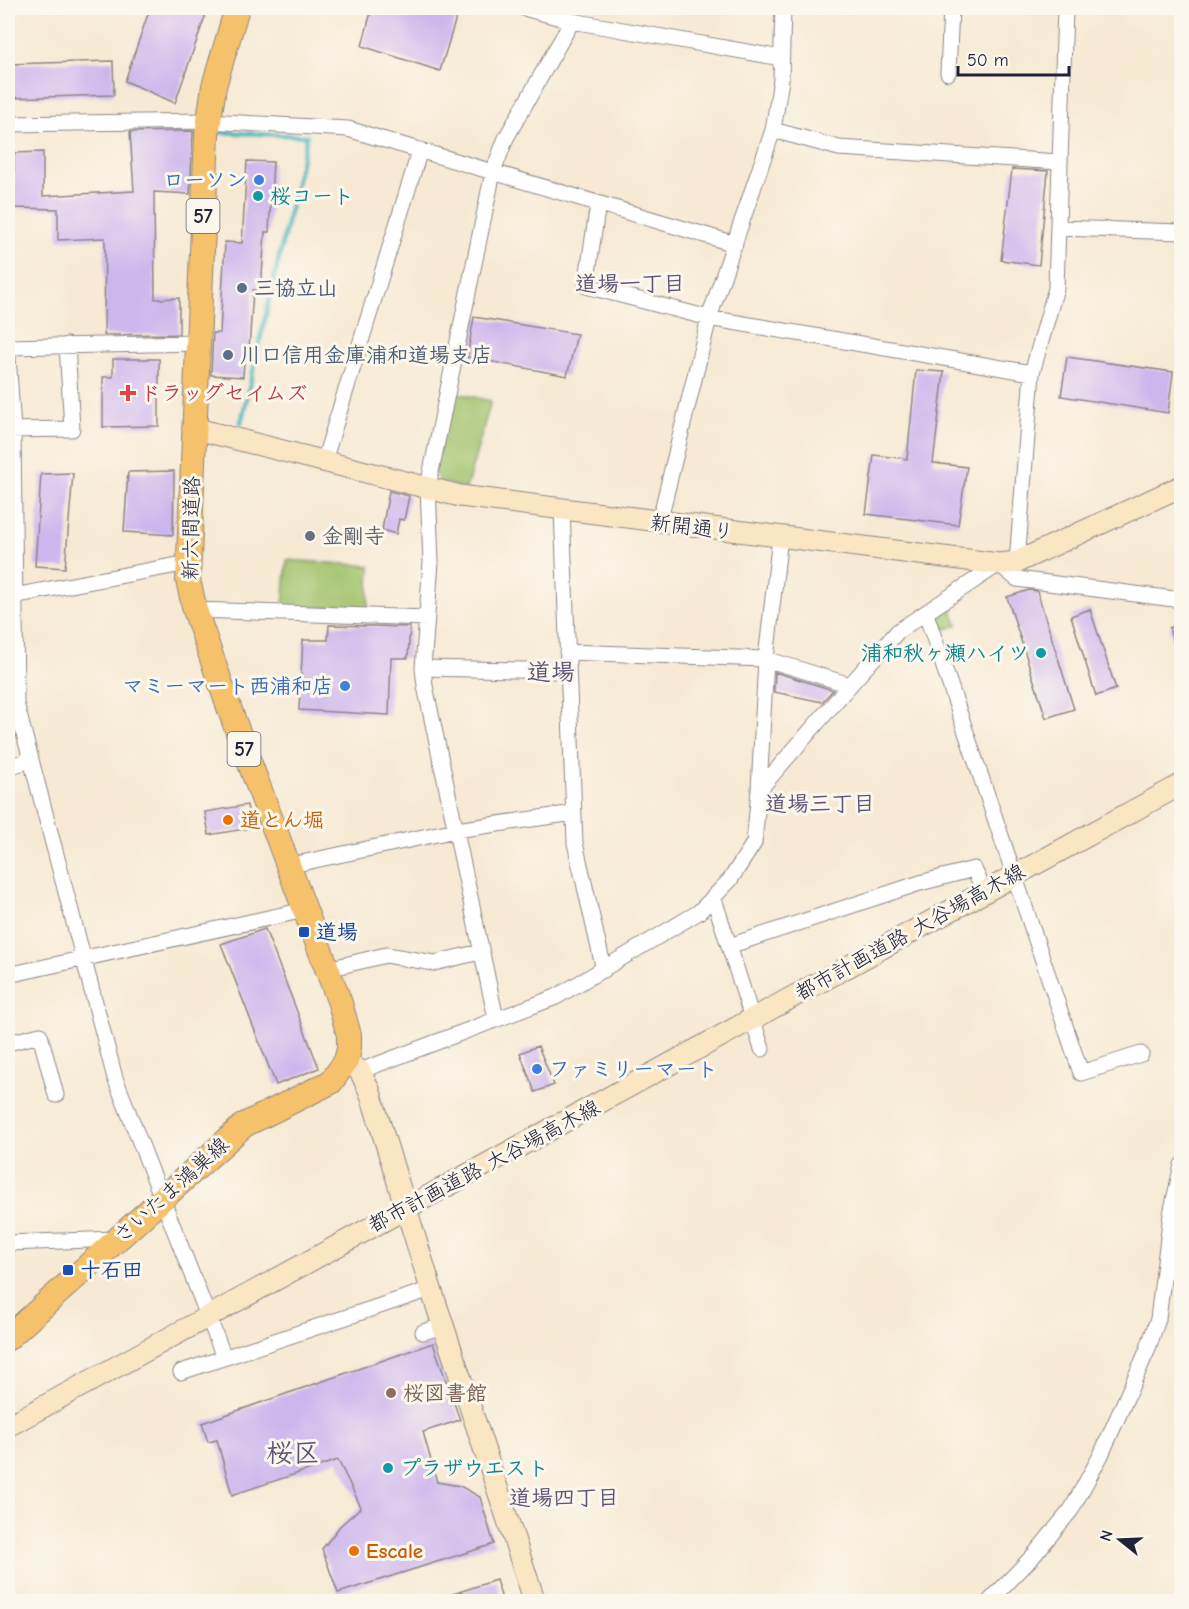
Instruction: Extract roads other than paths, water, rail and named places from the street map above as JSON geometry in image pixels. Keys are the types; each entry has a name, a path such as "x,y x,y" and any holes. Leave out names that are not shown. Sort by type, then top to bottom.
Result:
{"main road":[{"name":"新六間道路","path":"237,8 214,86 208,121 188,563 195,609 287,866 328,969 349,1035 353,1066"},
{"name":"さいたま鴻巣線","path":"8,1338 160,1198 244,1125 331,1082 353,1066"}],"street":[{"path":"524,8 544,10 572,21 781,58"},
{"path":"659,523 709,318 773,130 781,58 783,8"},
{"path":"948,73 951,8"},
{"path":"1065,8 1056,288 1032,373 1008,563 1017,579 1182,600"},
{"path":"496,1019 480,952 423,668 431,562 428,486 493,172 506,138 572,21"},
{"path":"8,124 208,121 348,129 735,243"},
{"path":"773,130 839,148 1060,162"},
{"path":"324,461 420,150"},
{"path":"598,204 586,286 709,318 1032,373"},
{"path":"1058,228 1182,232"},
{"path":"8,347 197,343"},
{"path":"10,430 72,429 67,345"},
{"path":"8,356 11,597 16,703 115,1078 160,1198 210,1316 224,1357"},
{"name":"新開通り","path":"193,428 460,496 659,523 1008,563"},
{"path":"759,790 898,631 1008,563 1182,486"},
{"path":"562,510 575,843 604,970"},
{"path":"535,1602 431,1289 370,1092 353,1066 556,997 699,912 714,898 754,843 766,659 780,537"},
{"path":"11,597 188,563"},
{"path":"195,609 427,618"},
{"path":"926,614 1012,875 1081,1073 1141,1054"},
{"path":"567,652 766,659 850,685"},
{"path":"423,668 567,671"},
{"path":"8,767 30,760"},
{"name":"都市計画道路 大谷場高木線","path":"8,1426 1182,784"},
{"path":"287,866 456,830 574,813"},
{"path":"729,946 920,883 974,869 984,891"},
{"path":"714,898 762,1049"},
{"path":"8,975 305,910"},
{"path":"328,969 386,954 434,963 480,952"},
{"path":"8,1043 40,1035 56,1095"},
{"path":"989,1602 1034,1556 1071,1510 1106,1445 1147,1351 1158,1319 1171,1214 1182,1165"},
{"path":"8,1243 117,1239"},
{"path":"181,1372 431,1289"},
{"path":"423,1332 443,1326"}],"waterway":[{"path":"215,132 307,136 241,423"}],"place":[{"name":"ローソン","path":"259,180"},
{"name":"桜コート","path":"258,196"},
{"name":"三協立山","path":"242,288"},
{"name":"川口信用金庫浦和道場支店","path":"228,355"},
{"name":"ドラッグセイムズ","path":"128,393"},
{"name":"金剛寺","path":"310,536"},
{"name":"浦和秋ヶ瀬ハイツ","path":"1041,653"},
{"name":"マミーマート西浦和店","path":"345,686"},
{"name":"道とん堀","path":"228,820"},
{"name":"道場","path":"304,932"},
{"name":"ファミリーマート","path":"537,1069"},
{"name":"十石田","path":"68,1270"},
{"name":"桜図書館","path":"391,1393"},
{"name":"プラザウエスト","path":"388,1468"},
{"name":"Escale","path":"354,1551"}],"district":[{"name":"道場一丁目","path":"630,284"},
{"name":"道場","path":"551,672"},
{"name":"道場三丁目","path":"820,804"},
{"name":"桜区","path":"293,1453"},
{"name":"道場四丁目","path":"564,1498"}]}
